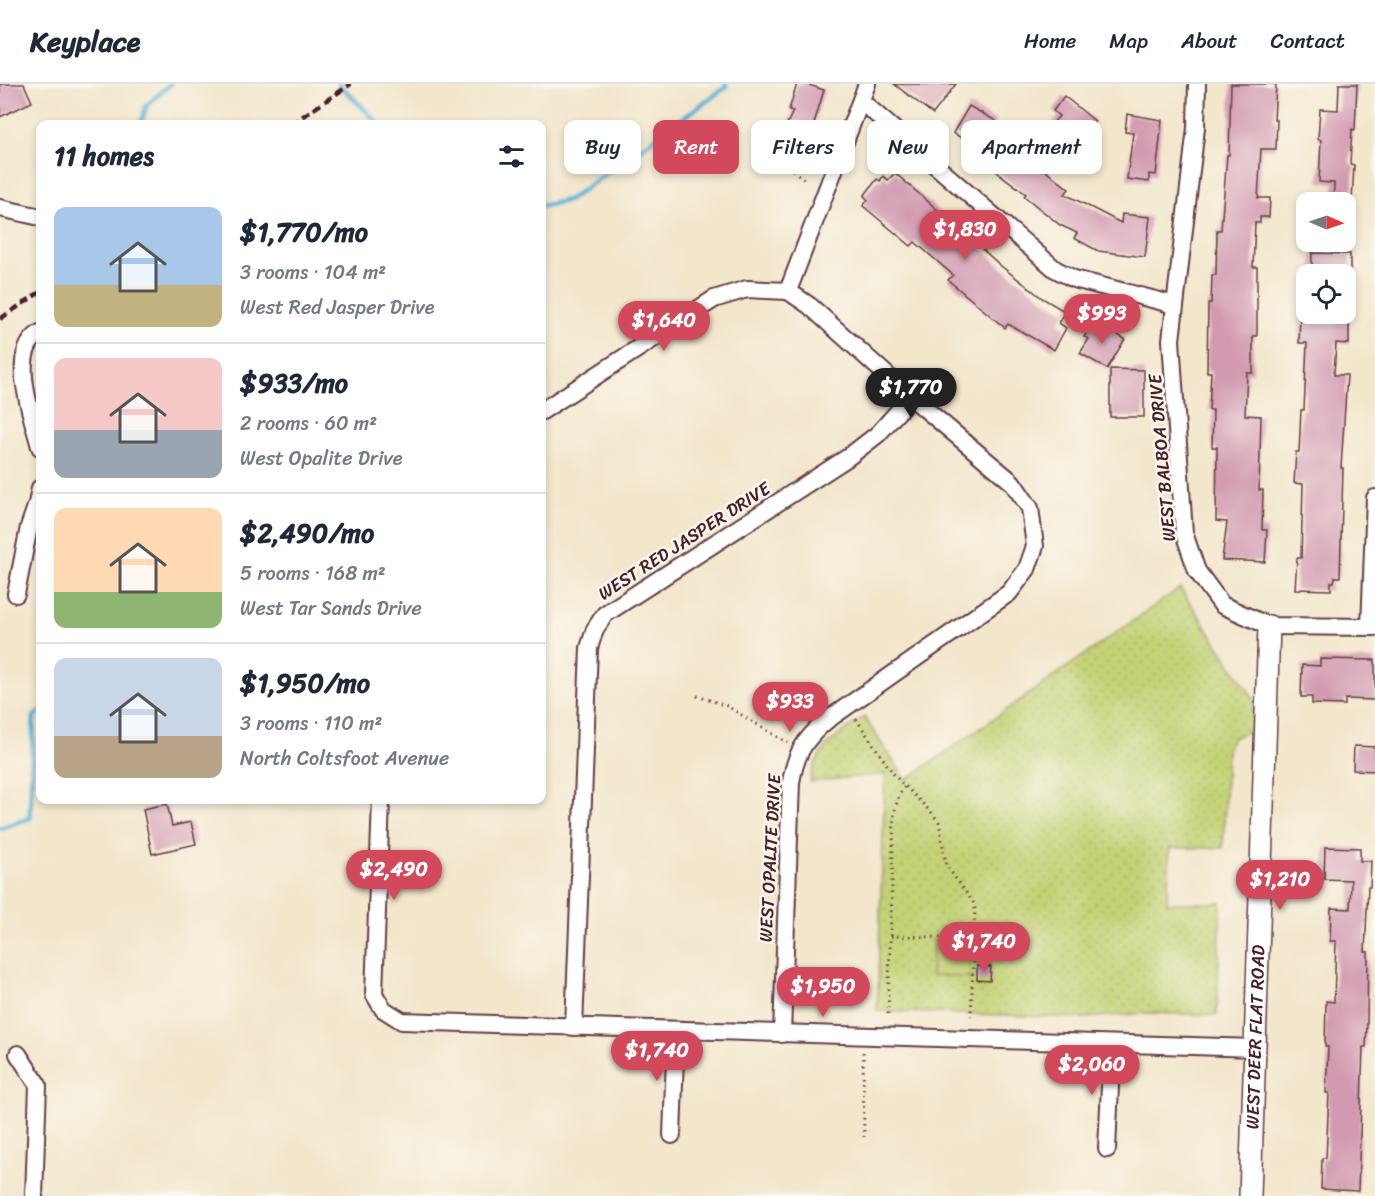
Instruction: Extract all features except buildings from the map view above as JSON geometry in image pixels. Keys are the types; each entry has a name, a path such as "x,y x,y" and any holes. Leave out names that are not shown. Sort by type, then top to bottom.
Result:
{"street":[{"path":"788,291 867,84"},
{"name":"WEST BALBOA DRIVE","path":"1197,84 1196,128 1172,340 1184,533 1197,571 1222,605 1269,626"},
{"path":"861,101 1055,269 1074,279 1175,305"},
{"path":"0,208 36,216"},
{"path":"546,408 714,299 747,289 788,291 810,306 911,397"},
{"path":"36,336 32,338 25,357 23,374 36,430"},
{"name":"WEST OPALITE DRIVE","path":"782,1034 791,782 800,749 826,721 1009,593 1027,569 1035,546 1030,508 1012,482 911,397"},
{"name":"WEST RED JASPER DRIVE","path":"574,1027 589,648 595,629 605,614 847,458 878,434 911,397"},
{"path":"1269,626 1373,627 1375,498"},
{"path":"16,594 29,527 36,509"},
{"name":"WEST DEER FLAT ROAD","path":"1250,1196 1269,626"},
{"path":"381,804 374,994 383,1009 402,1021 1256,1048"},
{"path":"672,1135 676,1030"},
{"path":"1107,1149 1112,1044"},
{"path":"18,1054 38,1085 34,1196"}],"path":[{"path":"798,174 806,181"},
{"path":"698,696 727,706 800,749"},
{"path":"856,719 904,787 939,822 946,865 973,902 975,909 971,1016"},
{"path":"888,1014 894,814 899,795 904,787"},
{"path":"891,936 974,938"},
{"path":"863,1050 864,1137"}],"green space":[{"path":"1180,588 1254,699 1252,730 1233,738 1227,749 1223,848 1170,848 1167,903 1221,903 1217,1015 1148,1013 1084,1018 877,1011 885,774 810,782 817,760 823,751 837,737 864,717 906,780"},
{"path":"933,940 971,941 970,977 931,976"}],"waterway":[{"path":"142,120 146,106 170,84"},
{"path":"339,84 375,120"},
{"path":"546,205 569,200 726,87 726,84"},
{"path":"0,828 30,818 34,716 36,715"}],"railway":[{"path":"297,120 351,84"},
{"path":"0,319 36,295"}]}
